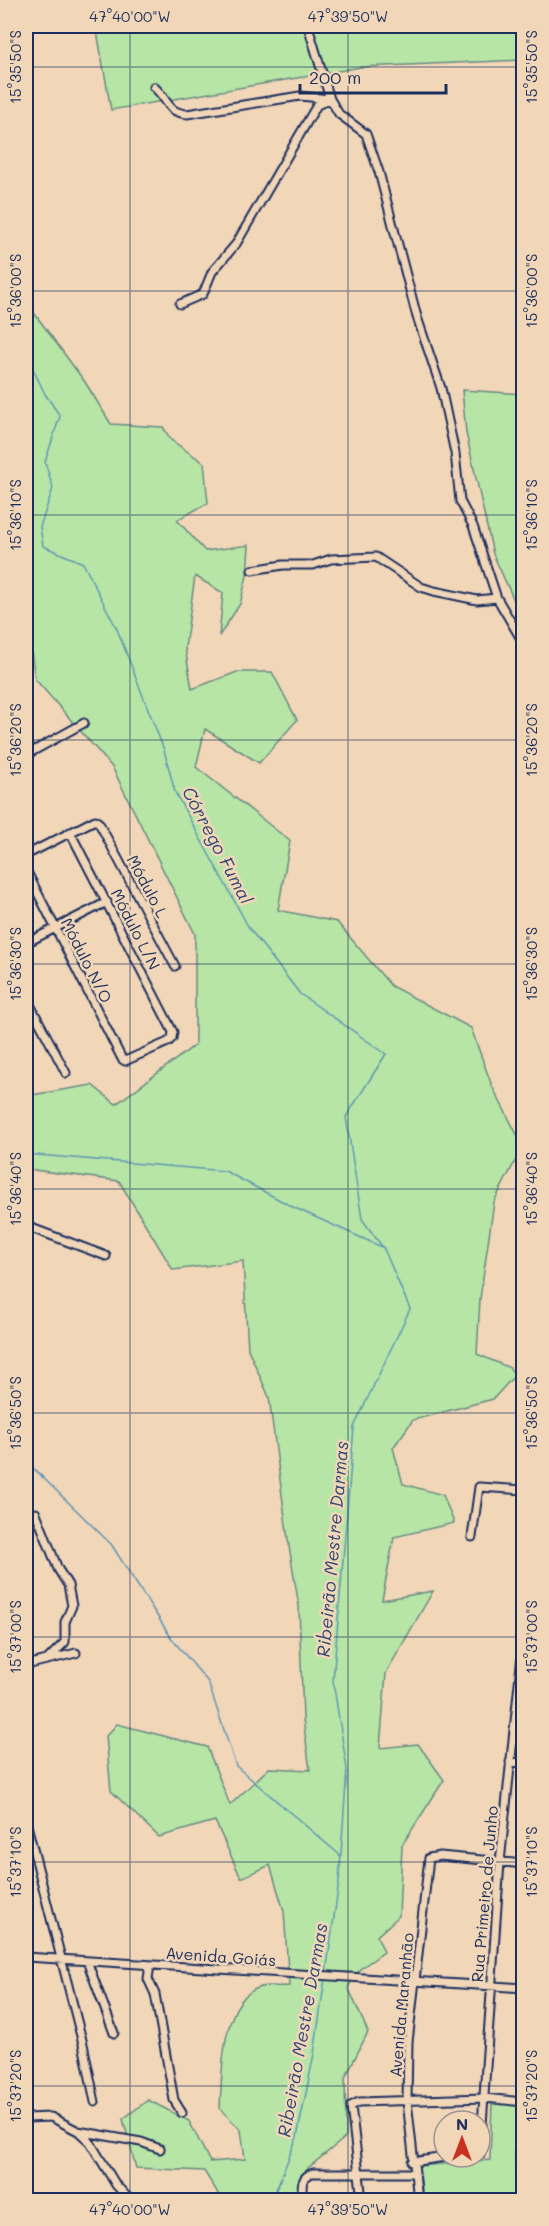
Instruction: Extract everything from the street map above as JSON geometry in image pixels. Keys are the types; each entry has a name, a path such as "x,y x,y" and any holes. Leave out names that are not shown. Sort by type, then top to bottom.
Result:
{"street":[{"path":"308,26 330,99 339,114 366,134 379,172 417,317 441,388 455,453 460,501 473,526 496,598 524,644"},
{"path":"154,87 163,95 171,110 187,114 300,96 330,99"},
{"path":"180,304 203,294 212,272 236,244 317,105 330,99"},
{"path":"252,570 282,565 313,565 331,559 368,556 376,557 421,587 477,600 496,598"},
{"path":"26,743 28,754 84,723"},
{"name":"Módulo L","path":"70,832 95,820 99,823 175,966"},
{"path":"26,855 70,832"},
{"name":"Módulo L/N","path":"70,832 173,1032 172,1038 125,1061"},
{"name":"Módulo N/O","path":"26,870 125,1061"},
{"path":"26,943 107,902"},
{"path":"26,997 66,1073"},
{"path":"26,1226 106,1256"},
{"path":"472,1537 479,1487 524,1490"},
{"path":"36,1513 58,1569 68,1585 72,1603 65,1622 65,1642 49,1658"},
{"name":"Rua Primeiro de Junho","path":"483,2109 500,1862 524,1636"},
{"path":"26,1665 76,1653"},
{"path":"510,1762 524,1763"},
{"path":"26,1821 83,2044 95,2102"},
{"name":"Avenida Maranhão","path":"417,2200 406,2101 408,2043 429,1858 440,1856 500,1862"},
{"path":"500,1862 524,1864"},
{"name":"Avenida Goiás","path":"26,1957 524,1988"},
{"path":"87,1961 114,2033"},
{"path":"150,1965 148,1979 155,1994 174,2100 182,2113"},
{"path":"362,2200 351,2106 358,2102 484,2098 524,2102"},
{"path":"26,2118 51,2117 78,2132 90,2142 116,2185 130,2200"},
{"path":"521,2200 520,2150 524,2125"},
{"path":"78,2132 99,2133 141,2142 160,2149"},
{"path":"90,2142 92,2137 99,2133"},
{"path":"412,2162 432,2159"},
{"path":"303,2200 303,2179 307,2174 413,2173"}],"green space":[{"path":"96,26 523,26 523,60 361,67 111,110"},
{"path":"26,302 85,382 111,424 163,427 171,440 204,463 208,503 177,520 205,551 249,545 247,576 240,604 219,636 223,593 195,576 185,648 192,689 237,672 272,672 297,720 259,763 205,729 196,767 290,841 278,910 337,922 391,986 471,1028 492,1086 523,1146 494,1202 480,1299 477,1354 510,1368 515,1375 493,1399 413,1420 393,1448 403,1484 443,1495 454,1523 394,1537 382,1600 433,1591 386,1673 380,1748 418,1744 444,1780 402,1845 399,1916 377,1936 384,1952 360,1969 348,1987 368,2032 345,2078 346,2137 308,2168 301,2200 222,2200 204,2171 136,2168 123,2119 148,2100 189,2121 210,2162 245,2159 241,2130 220,2109 226,2040 238,2006 248,1994 261,1987 289,1986 284,1911 270,1865 241,1878 215,1821 159,1837 111,1791 106,1736 117,1724 207,1747 230,1805 269,1768 310,1770 303,1719 299,1606 269,1397 248,1349 243,1261 173,1270 119,1181 26,1169 26,1096 92,1085 116,1104 195,1045 195,934 112,767 35,679 26,614"},
{"path":"462,390 523,394 523,620 493,554 466,433"},
{"path":"492,2101 519,2104 515,2200 423,2200 419,2166 432,2165 432,2169 492,2169"}],"waterway":[{"name":"Córrego Fumal","path":"26,354 45,394 60,416 45,462 53,488 40,527 43,546 83,563 117,629 164,750 175,792 249,928 300,994 386,1054 346,1117 362,1219 384,1249 410,1309 354,1427 333,1681 347,1769 339,1882 326,1973"},
{"name":"Ribeirão Mestre Darmas","path":"26,1154 225,1171 295,1208 384,1248"},
{"path":"26,1461 111,1544 172,1639 208,1682 236,1766 341,1856"},
{"name":"Ribeirão Mestre Darmas","path":"272,2200 297,2137 314,2054 325,1978"}]}
